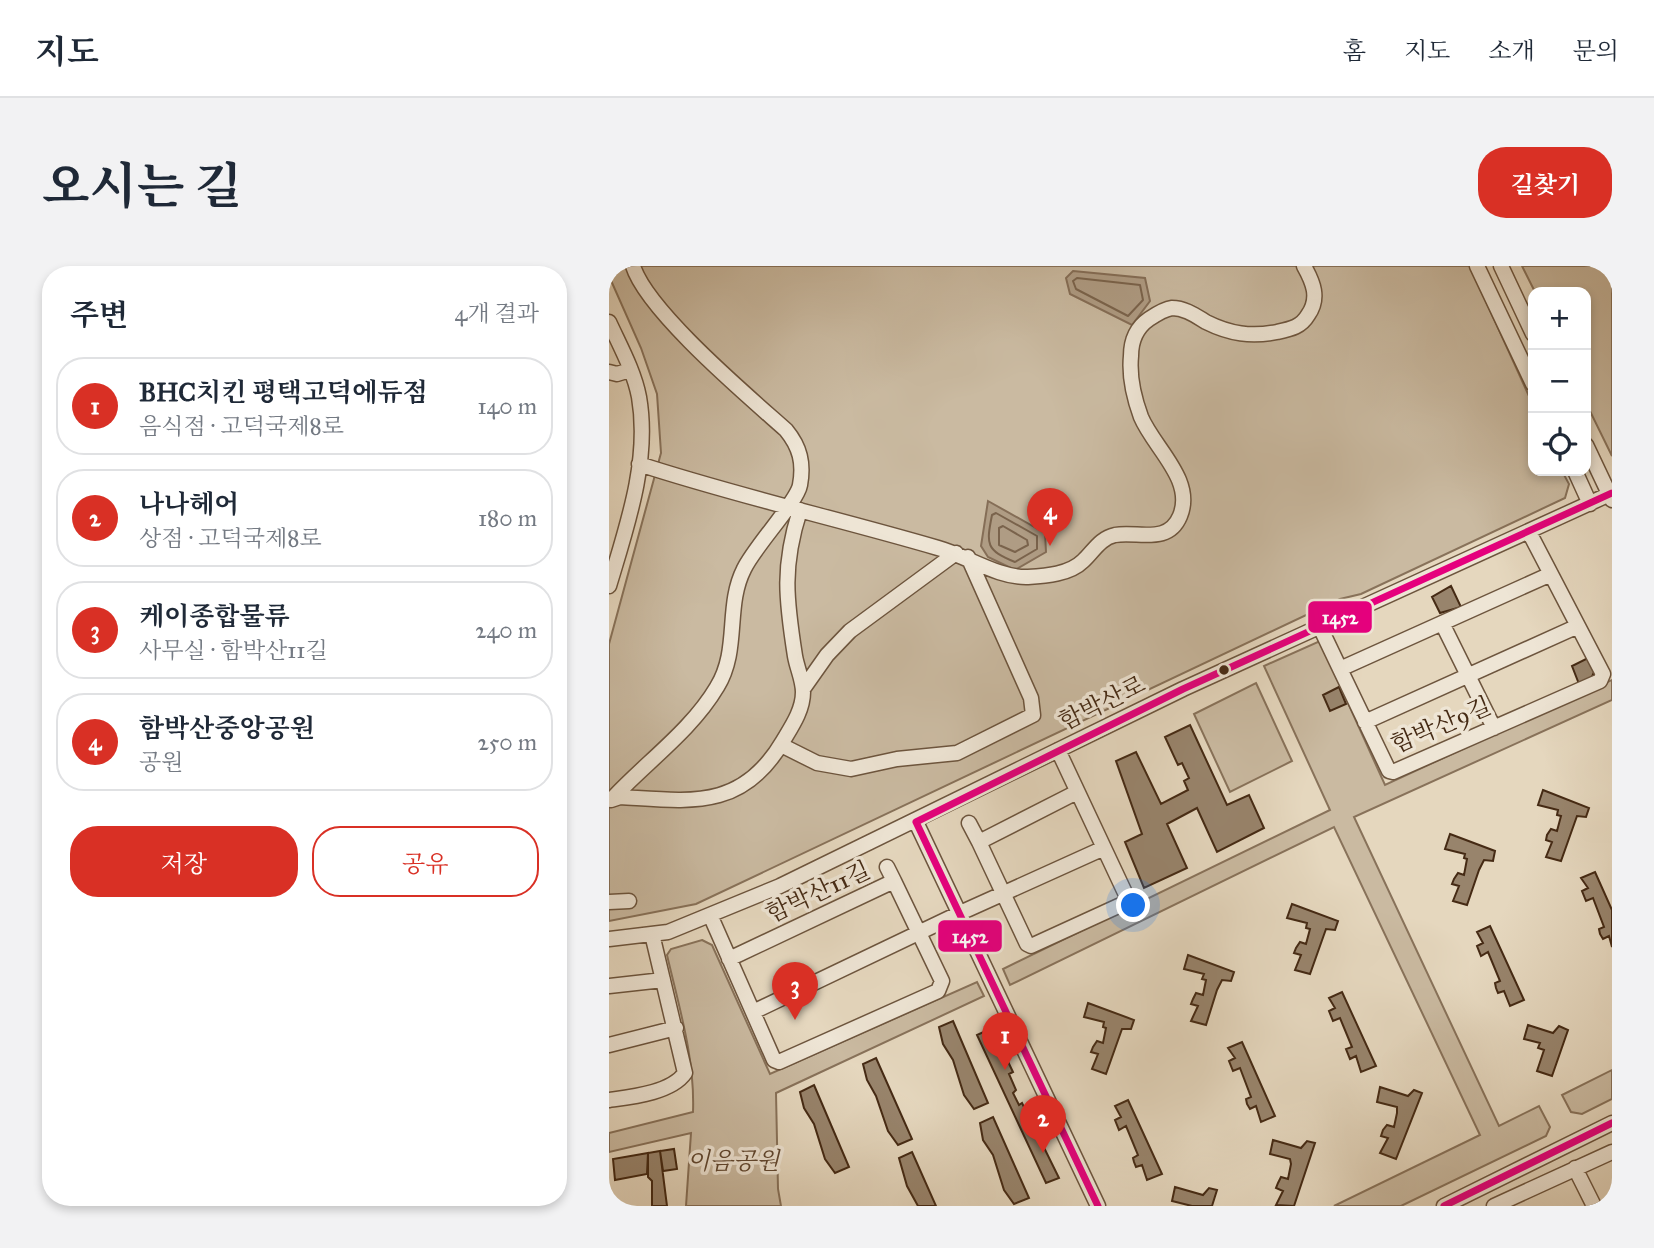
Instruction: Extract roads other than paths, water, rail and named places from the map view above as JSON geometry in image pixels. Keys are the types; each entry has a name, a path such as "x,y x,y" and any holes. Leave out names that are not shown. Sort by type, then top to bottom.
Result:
{"street":[{"path":"633,266 649,296 668,317 797,444 801,456 800,485 793,508 785,577 796,661 803,689"},
{"path":"639,464 962,555 1010,575 1049,575 1082,563 1107,538 1117,534 1154,536 1169,531 1179,519 1184,503 1181,485 1172,465 1153,441 1137,405 1130,369 1135,335 1144,322 1172,308 1187,311 1237,334 1254,335 1293,328 1307,317 1315,296 1313,282 1304,266"},
{"path":"1477,266 1528,373"},
{"path":"1501,266 1528,323"},
{"path":"609,322 631,370 639,396 643,438 633,502 609,586"},
{"path":"609,372 631,370"},
{"path":"1591,454 1611,496"},
{"path":"1576,476 1590,504"},
{"name":"함박산로","path":"609,939 668,932 711,917 916,822 1183,689 1611,496"},
{"path":"610,801 690,722 717,687 730,657 737,586 743,570 754,549 793,508"},
{"name":"함박산9길","path":"1321,627 1388,771 1393,772 1600,681 1603,674 1529,532"},
{"path":"610,801 620,797 705,800 724,796 750,781 781,745 797,717 803,689 827,655 850,631 962,555"},
{"path":"781,745 817,763 861,767 897,759 957,753 1033,715 1031,698 962,555"},
{"path":"1340,669 1551,574"},
{"path":"1442,623 1494,728"},
{"path":"1366,722 1578,626"},
{"path":"969,823 1027,944 1031,946 1125,902 1127,897 1058,751"},
{"path":"979,842 1077,792"},
{"path":"916,822 1098,1206"},
{"path":"753,1012 1104,848"},
{"path":"887,867 894,881"},
{"name":"함박산11길","path":"711,917 729,959 753,1012 773,1060 779,1062 938,992 942,981 894,881 729,959"},
{"path":"609,902 629,901"},
{"path":"609,1100 655,1090 681,1080 685,1073 652,934"},
{"path":"609,986 663,980"},
{"path":"609,1045 676,1028"},
{"path":"1444,1206 1612,1123"},
{"path":"1495,1206 1612,1152"},
{"path":"1575,1168 1594,1206"}],"water":[{"path":"1073,271 1145,278 1150,301 1132,325 1070,294 1066,278"},
{"path":"988,501 1045,533 1046,552 1015,570 988,557 981,546"}],"place":[{"name":"함박산중앙공원","path":"1050,546"},
{"name":"케이종합물류","path":"795,1020"},
{"name":"BHC치킨 평택고덕에듀점","path":"1005,1070"},
{"name":"나나헤어","path":"1043,1153"}],"park label":[{"name":"이음공원","path":"733,1161"}]}
